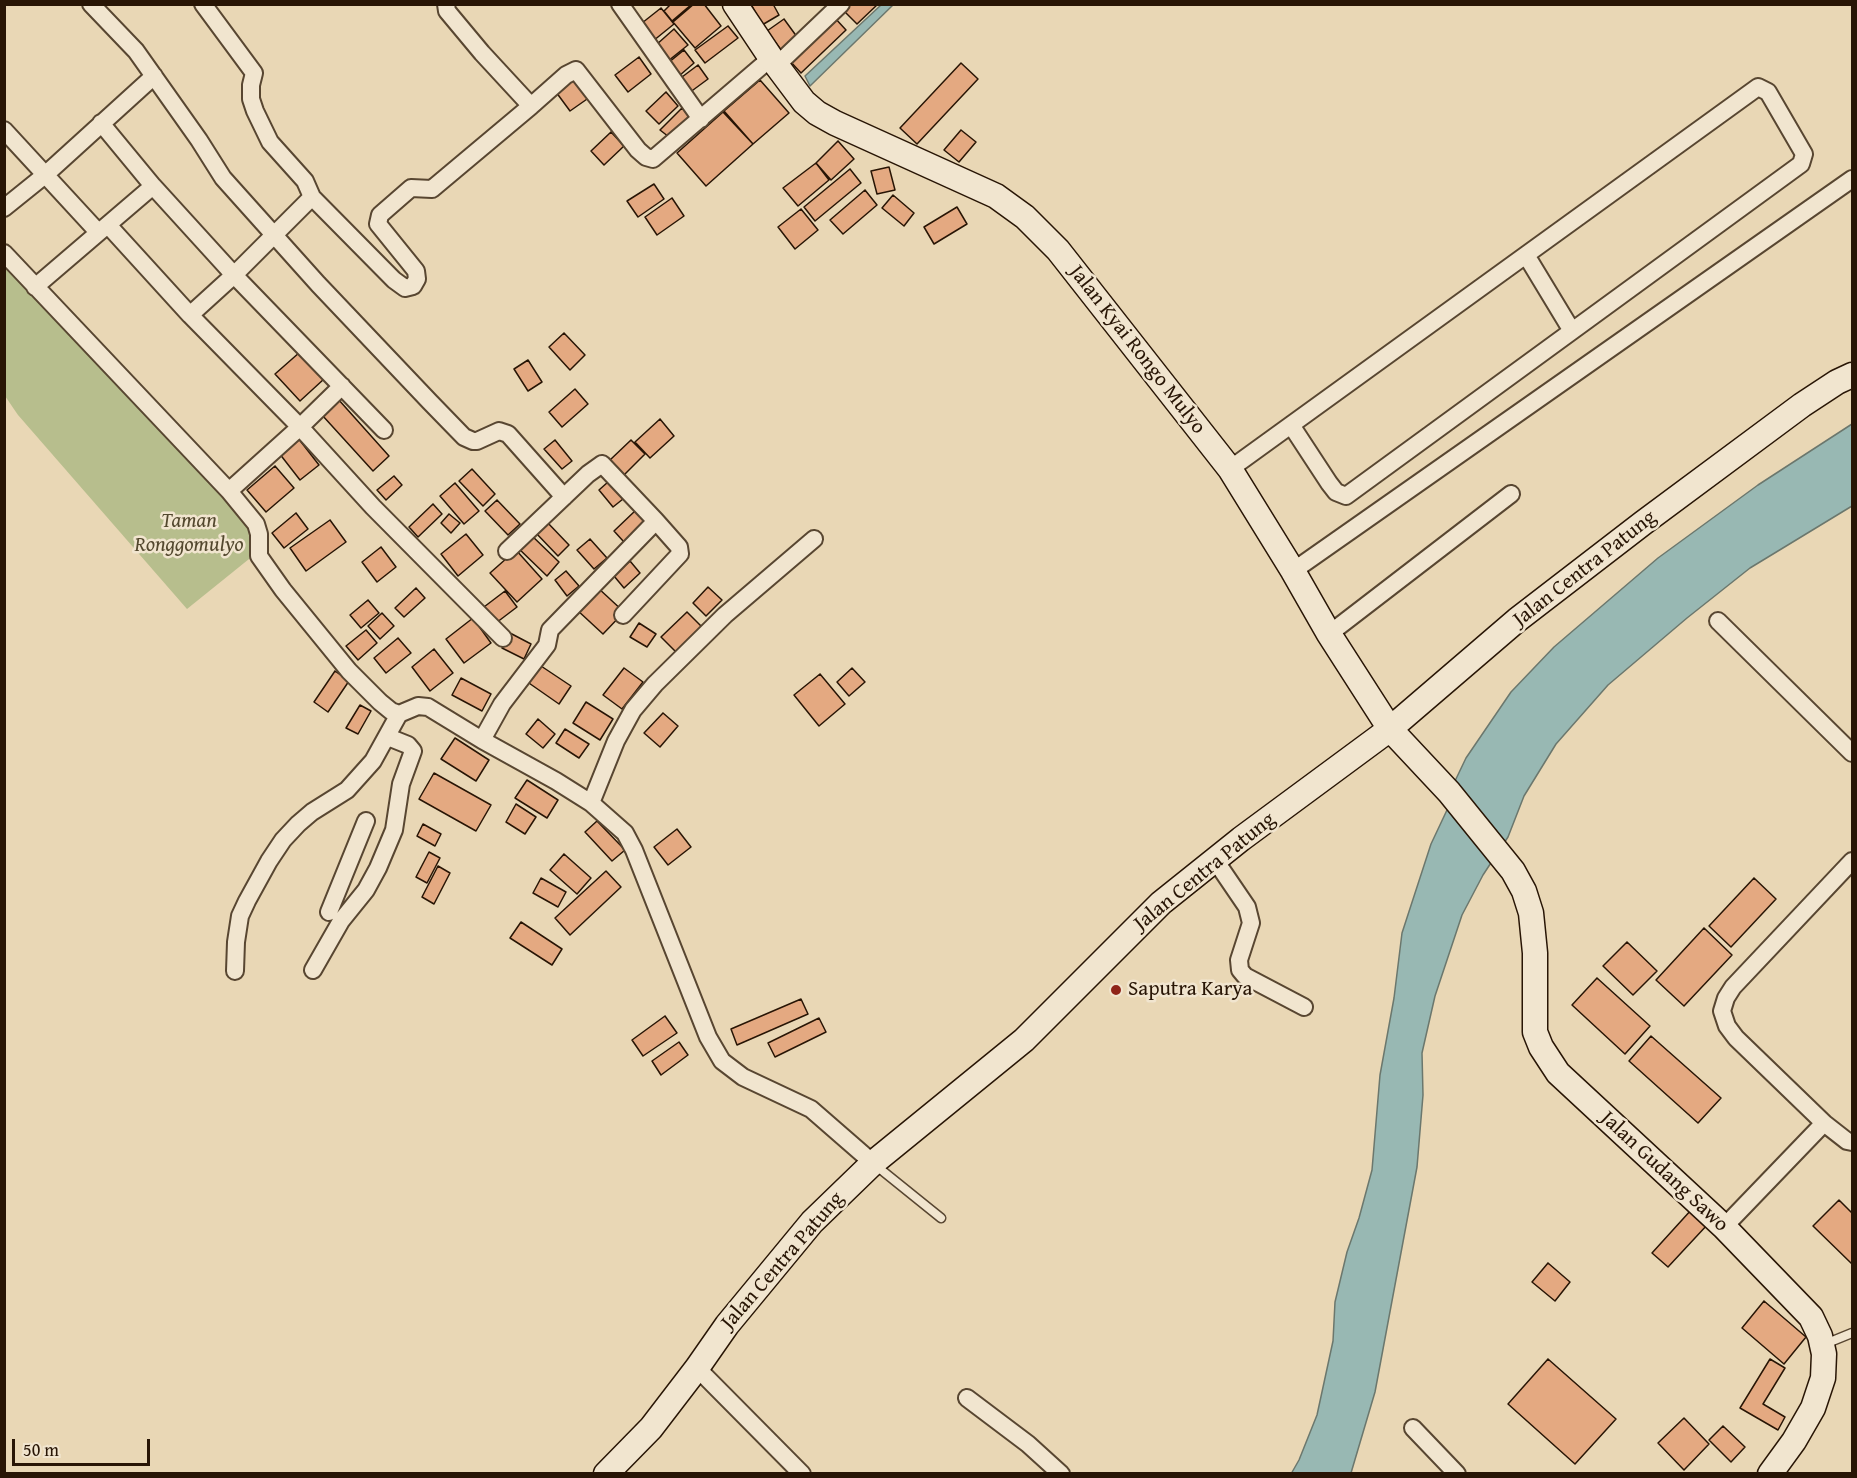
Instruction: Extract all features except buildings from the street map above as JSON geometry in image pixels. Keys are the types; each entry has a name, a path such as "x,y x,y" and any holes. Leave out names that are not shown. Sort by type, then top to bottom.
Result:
{"street":[{"path":"91,4 136,51 200,140 223,178 318,284 464,437 477,441 498,431 508,434 564,497"},
{"path":"203,4 254,73 251,99 270,142 305,181 312,197 403,288 412,287 417,279 416,271 378,224 380,216 411,188 432,189 566,75 576,70 638,150 646,158 653,159 841,4"},
{"path":"446,4 447,10 482,53 531,106"},
{"path":"620,4 701,119"},
{"name":"Jalan Kyai Rongo Mulyo","path":"735,4 773,62 804,102 817,113 996,196 1025,217 1058,250 1230,469 1329,634 1390,729 1449,792"},
{"path":"4,208 45,175 154,76"},
{"path":"1230,469 1758,87 1768,92 1804,154 1801,164 1347,496 1336,492 1291,425"},
{"path":"101,123 153,186 234,275 384,430"},
{"path":"4,130 45,175 190,315 300,427 373,507 503,638"},
{"path":"1293,571 1852,179"},
{"path":"35,287 153,186"},
{"path":"190,315 234,275 312,197"},
{"path":"4,253 229,491 256,524 259,534 259,556 283,590 349,671 380,702 399,714"},
{"path":"1526,255 1572,331"},
{"name":"Jalan Centra Patung","path":"606,1473 651,1428 727,1325 812,1222 873,1162 1024,1040 1161,903 1390,729 1517,620 1643,523 1802,405 1852,375"},
{"path":"229,491 342,386"},
{"path":"507,551 588,474 602,464 680,547 680,554 623,615"},
{"path":"1329,634 1511,494"},
{"path":"482,740 502,704 547,645 550,630 656,521"},
{"path":"591,804 616,741 633,710 655,684 714,625 814,539"},
{"path":"1718,621 1852,753"},
{"path":"235,971 240,916 256,884 283,840 312,812 347,790 373,761 399,714 418,706 428,707 556,781 591,804 625,833 634,850 708,1037 723,1061 743,1077 811,1109 873,1162"},
{"path":"313,970 341,921 366,890 394,830 400,784 413,751 408,745 388,737"},
{"name":"Jalan Gudang Sawo","path":"1449,792 1500,853 1524,891 1531,913 1535,953 1535,1032 1541,1047 1558,1073 1724,1227 1811,1317 1822,1346 1823,1378 1813,1408 1794,1441 1770,1473"},
{"path":"329,912 366,821"},
{"path":"1215,860 1239,892 1247,907 1251,923 1239,960 1240,970 1245,976 1304,1007"},
{"path":"1852,861 1733,987 1722,1011 1727,1026 1736,1038 1824,1123 1847,1142 1852,1142"},
{"path":"1724,1227 1824,1123"},
{"path":"697,1368 802,1473"},
{"path":"967,1398 1028,1444 1060,1473"},
{"path":"1413,1428 1457,1473"}],"lane":[{"path":"873,1162 941,1218"},
{"path":"1822,1346 1852,1333"}],"green space":[{"name":"Taman Ronggomulyo","path":"4,257 250,524 254,555 187,609 18,415 5,396"}],"water":[{"path":"881,5 893,5 810,86 805,76"},
{"path":"1852,424 1852,506 1750,568 1608,685 1556,744 1524,796 1508,837 1483,875 1462,915 1435,996 1422,1053 1423,1095 1417,1167 1375,1392 1351,1473 1291,1474 1317,1415 1333,1341 1335,1302 1347,1252 1372,1170 1380,1075 1394,998 1402,933 1431,844 1455,793 1455,781 1466,758 1511,692 1554,647 1658,558 1758,485"}],"place":[{"name":"Saputra Karya","path":"1116,990"}]}
